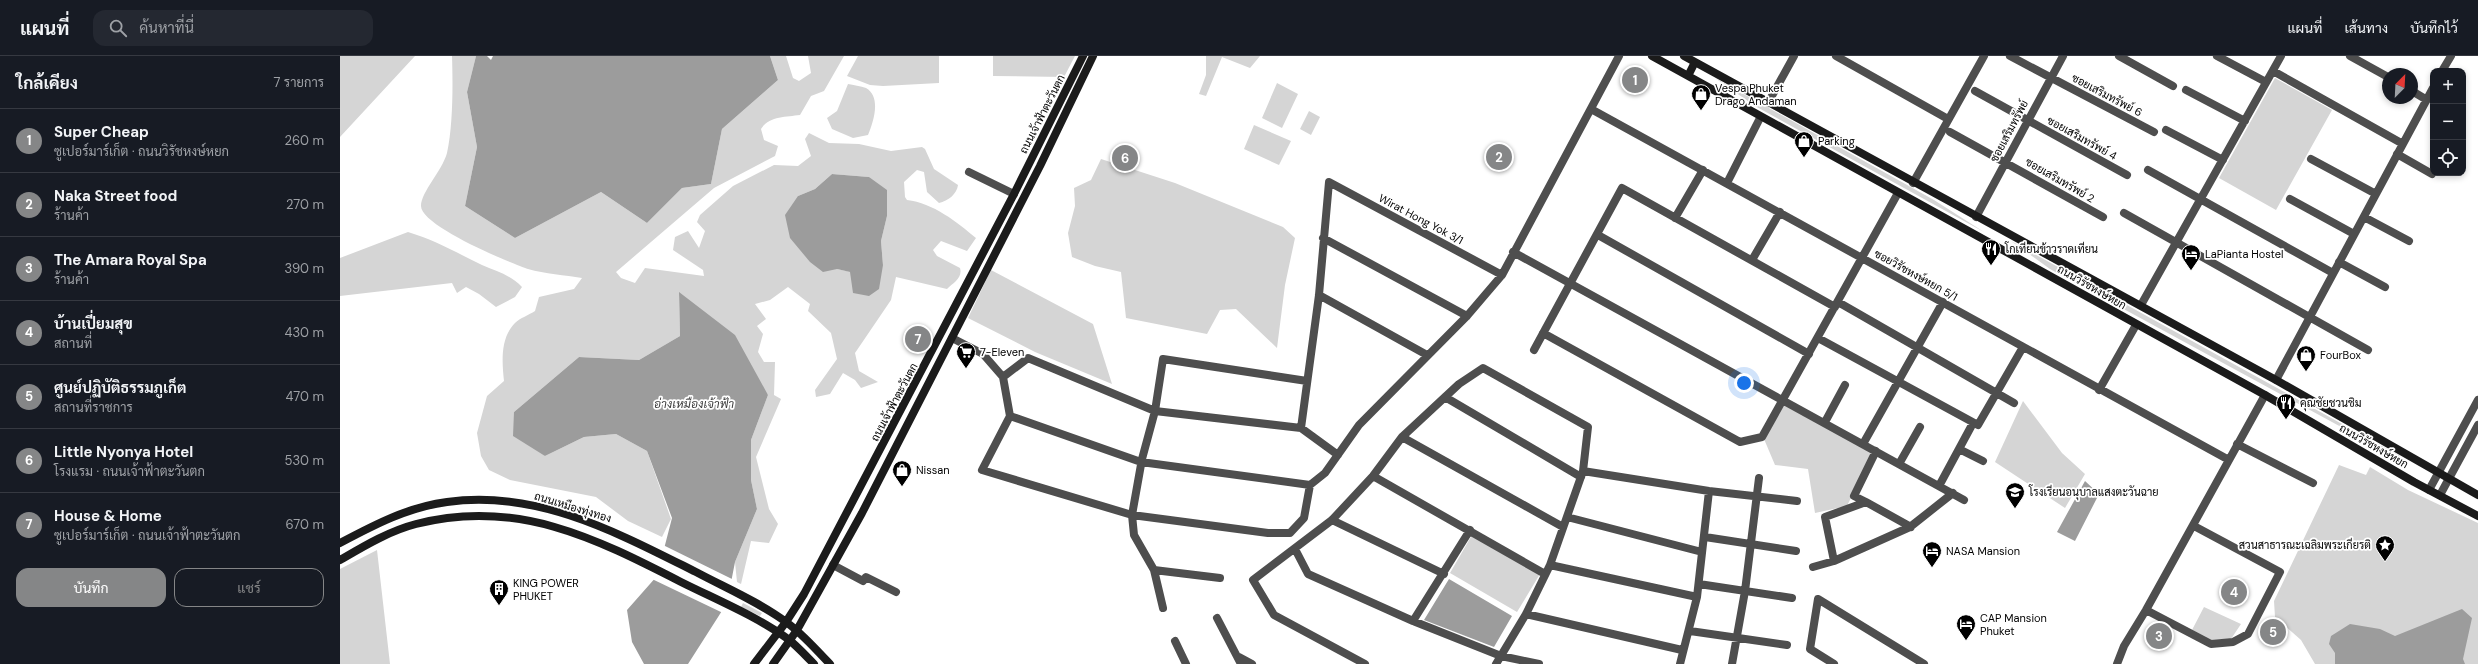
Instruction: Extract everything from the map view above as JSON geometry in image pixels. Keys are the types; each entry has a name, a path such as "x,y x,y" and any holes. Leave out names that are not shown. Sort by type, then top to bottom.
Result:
{"main road":[{"name":"ถนนเจ้าฟ้าตะวันตก","path":"754,664 786,622 872,467 1014,194 1083,56"},
{"name":"ถนนเจ้าฟ้าตะวันตก","path":"773,664 797,630 833,565 1040,166 1093,56"},
{"name":"ถนนวิรัชหงษ์หยก","path":"1652,56 1760,118 2002,248 2136,324 2266,395 2429,490 2478,516"},
{"name":"ถนนวิรัชหงษ์หยก","path":"1684,56 2009,235 2141,305 2478,495"},
{"path":"1688,76 1695,62"},
{"path":"2002,248 2009,235"},
{"name":"ถนนเหมืองทุ่งทอง","path":"340,543 398,514 446,502 496,499 555,511 616,532 746,598 797,630 830,664"},
{"path":"340,560 372,542 402,528 421,522 468,515 520,519 554,526 605,543 739,611 790,640 814,664"}],"street":[{"path":"952,338 983,354 1003,377 1010,416 982,470 1132,515 1268,534 1290,533 1304,518 1310,485 1325,473 1359,425 1467,316 1502,275 1619,56"},
{"path":"1768,103 1794,56"},
{"path":"1836,56 1948,119"},
{"path":"1913,182 1984,56"},
{"name":"ซอยเสริมทรัพย์ 6","path":"2010,56 2154,132"},
{"name":"ซอยเสริมทรัพย์","path":"1976,217 2063,56"},
{"path":"2119,56 2173,86"},
{"path":"2218,56 2266,82"},
{"path":"2141,305 2281,56"},
{"path":"2350,56 2382,74"},
{"path":"2444,68 2450,56"},
{"path":"2273,71 2403,144"},
{"path":"2186,90 2245,121"},
{"name":"ซอยเสริมทรัพย์ 4","path":"1975,91 2127,175"},
{"path":"2276,380 2430,94"},
{"path":"2418,95 2427,100"},
{"name":"ซอยวิรัชหงษ์หยก 5/1","path":"1591,109 1944,302 2099,390 2229,460"},
{"path":"1727,183 1760,118"},
{"path":"2166,130 2223,160"},
{"name":"ซอยเสริมทรัพย์ 2","path":"1950,132 2103,217"},
{"path":"2397,154 2430,173"},
{"path":"2311,159 2376,194"},
{"path":"1675,218 1703,170"},
{"path":"2148,170 2201,198 2333,273"},
{"path":"969,172 1014,194"},
{"name":"Wirat Hong Yok 3/1","path":"1323,238 1329,182 1502,275"},
{"path":"1534,350 1598,235 1622,188 1752,260 1918,348 2014,403"},
{"path":"1543,333 1740,442 1762,438 1898,193"},
{"path":"2290,199 2354,234"},
{"path":"1752,260 1780,212"},
{"path":"2124,213 2178,241 2368,350"},
{"path":"2364,217 2409,241"},
{"path":"1598,235 1809,354"},
{"path":"1301,428 1319,295 1323,238 1467,316"},
{"path":"1513,252 1784,399 1964,500"},
{"path":"2339,262 2385,287"},
{"path":"1319,295 1427,355"},
{"path":"1863,444 1944,302"},
{"path":"2099,390 2136,324"},
{"path":"1818,338 1978,426 2023,347"},
{"path":"1003,377 1028,358 1155,411 1301,428 1338,456"},
{"path":"1164,608 1154,570 1134,535 1132,515 1141,462 1155,411 1163,359 1307,381"},
{"path":"1365,664 1274,616 1253,580 1296,549 1332,520 1373,476 1402,437 1445,397 1483,368 1588,427 1582,474 1550,565 1526,614 1496,664"},
{"path":"1824,422 1845,385"},
{"path":"2117,664 2124,646 2194,526 2237,444 2266,395"},
{"path":"1445,397 1582,474 1797,501"},
{"path":"2429,490 2478,400"},
{"path":"1010,416 1141,462 1310,485"},
{"path":"1939,486 1973,423"},
{"path":"2440,495 2478,425"},
{"path":"1899,464 1920,427"},
{"path":"1402,437 1563,527"},
{"path":"2237,444 2313,483"},
{"path":"1959,449 1983,461"},
{"path":"1876,451 1854,496 1911,527"},
{"path":"1373,476 1545,574"},
{"path":"1732,664 1745,591 1750,546 1758,497 1759,478"},
{"path":"1680,664 1682,650 1690,631 1697,598 1709,491"},
{"path":"1813,567 1834,561 1911,527 1953,493"},
{"path":"1834,561 1825,517 1866,502"},
{"path":"1567,517 1702,552"},
{"path":"1332,520 1444,574"},
{"path":"2146,610 2211,644 2233,642 2248,634 2280,572 2194,526"},
{"path":"1413,621 1444,574 1470,530"},
{"path":"1705,537 1750,546 1796,551"},
{"path":"1296,549 1308,574 1413,621 1502,656 1539,664"},
{"path":"833,565 863,581 866,577 896,592"},
{"path":"1550,565 1697,598"},
{"path":"1154,570 1220,578"},
{"path":"1699,584 1792,598"},
{"path":"1834,664 1810,649 1818,599 1924,664"},
{"path":"1526,614 1682,650"},
{"path":"1217,618 1240,660 1252,664"},
{"path":"1690,631 1788,645"},
{"path":"1175,641 1186,664"}],"shaded area":[{"path":"340,56 415,56 340,137"},
{"path":"452,56 476,56 467,92 477,147 465,206 515,238 601,192 647,223 682,188 711,184 722,129 778,80 770,56 786,56 793,78 799,81 811,73 808,56 844,56 824,91 811,96 800,115 773,119 761,129 764,140 778,146 775,156 714,188 616,272 621,278 635,283 645,268 704,276 703,270 673,250 675,237 688,231 699,248 705,231 697,222 700,215 733,186 774,165 798,166 811,156 805,139 809,133 829,143 859,144 891,151 922,147 925,149 934,169 958,185 952,197 939,203 927,192 924,172 917,170 904,182 905,197 907,200 935,209 953,220 976,238 967,251 941,241 933,250 937,256 960,268 961,272 959,277 947,289 896,277 891,300 855,353 859,371 878,382 861,388 855,380 843,373 830,394 816,397 815,390 837,359 831,333 808,311 810,304 788,287 770,300 755,304 766,319 757,326 763,334 758,352 764,362 775,362 774,395 781,399 756,457 769,509 778,524 769,543 751,541 741,584 737,582 735,562 757,509 751,480 751,440 768,395 679,293 680,336 639,360 579,357 514,412 545,456 584,437 616,434 647,451 671,519 662,537 628,521 596,497 510,480 489,470 481,456 477,433 487,396 504,381 503,350 504,343 510,329 517,321 535,311 539,297 574,289 582,278 528,269 486,252 450,233 425,214 421,206 424,194 441,167 447,153 449,142 452,92","holes":["832,174 869,177 887,216 881,241 883,265 851,272 837,269 798,196 815,189"]},
{"path":"858,56 939,56 939,83 883,86 870,85 847,76"},
{"path":"993,56 1075,56 1064,77 993,76"},
{"path":"1206,56 1260,56 1250,68 1222,57 1206,96 1199,94 1206,75"},
{"path":"1715,78 1934,200 1984,232 1755,106"},
{"path":"2275,78 2332,110 2276,210 2219,178"},
{"path":"1277,83 1298,94 1282,128 1262,118"},
{"path":"848,84 866,88 874,97 874,117 868,135 853,138 832,129 827,118 837,111"},
{"path":"1309,111 1320,117 1311,135 1300,129"},
{"path":"1254,125 1291,141 1279,165 1244,149"},
{"path":"1101,159 1175,183 1283,227 1295,238 1285,285 1277,348 1236,309 1220,310 1207,334 1126,318 1121,272 1095,266 1072,257 1068,233 1075,206 1074,188 1091,180"},
{"path":"408,232 437,243 503,274 513,279 522,287 515,297 496,307 479,294 466,287 457,293 452,283 340,296 340,258"},
{"path":"2011,241 2400,456 2400,459 2050,269"},
{"path":"991,270 1093,324 1112,384 1035,352 968,318"},
{"path":"2023,401 2062,453 2085,474 2065,508 1995,462"},
{"path":"1785,402 1873,452 1847,506 1815,513 1808,469 1775,465 1764,439"},
{"name":"สวนสาธารณะเฉลิมพระเกียรติ","path":"2339,465 2366,475 2370,467 2408,490 2478,523 2478,664 2315,664 2301,640 2275,617 2274,601"},
{"path":"1472,535 1540,574 1517,612 1450,573"},
{"path":"377,550 390,664 340,664 340,569"},
{"path":"743,603 762,613 760,616 741,607"},
{"path":"2204,607 2241,624 2231,639 2212,640 2192,630"}],"water":[{"path":"476,56 487,56 491,60 493,56 770,56 778,80 722,129 711,184 682,188 647,223 601,192 515,238 465,206 477,147 467,92"},
{"path":"832,174 869,177 887,190 887,216 881,241 883,265 879,289 869,296 853,293 850,272 837,269 823,272 810,262 790,238 785,215 798,196 815,189"},
{"name":"อ่างเหมืองเจ้าฟ้า","path":"679,292 735,335 768,395 751,440 751,480 757,509 735,562 727,603 688,664 644,664 632,642 627,610 657,576 672,518 647,451 616,434 584,437 545,456 513,436 514,412 579,357 639,360 680,336"},
{"path":"2085,481 2099,494 2075,541 2057,532"},
{"path":"1449,579 1512,616 1494,647 1424,620"},
{"path":"2462,609 2472,618 2463,659 2465,664 2335,664 2335,653 2329,644 2331,636 2350,624 2380,629 2395,636"}],"pier":[{"path":"663,545 734,580 729,604 723,613 652,579 655,575"}],"place":[{"name":"Super Cheap","path":"1635,80"},
{"name":"Vespa Phuket Drago Andaman","path":"1701,111"},
{"name":"Naka Street food","path":"1499,157"},
{"name":"Little Nyonya Hotel","path":"1125,158"},
{"name":"Parking","path":"1804,158"},
{"name":"โกเทียนข้าวราดเทียน","path":"1991,266"},
{"name":"LaPianta Hostel","path":"2191,271"},
{"name":"House & Home","path":"918,339"},
{"name":"7-Eleven","path":"966,369"},
{"name":"FourBox","path":"2306,372"},
{"name":"คุณชัยชวนชิม","path":"2286,420"},
{"name":"Nissan","path":"902,487"},
{"name":"โรงเรียนอนุบาลแสงตะวันฉาย","path":"2015,509"},
{"name":"สวนสาธารณะเฉลิมพระเกียรติ","path":"2385,562"},
{"name":"NASA Mansion","path":"1932,568"},
{"name":"บ้านเปี่ยมสุข","path":"2234,592"},
{"name":"KING POWER PHUKET","path":"499,606"},
{"name":"ศูนย์ปฏิบัติธรรมภูเก็ต","path":"2273,632"},
{"name":"The Amara Royal Spa","path":"2159,636"},
{"name":"CAP Mansion Phuket","path":"1966,641"}]}
